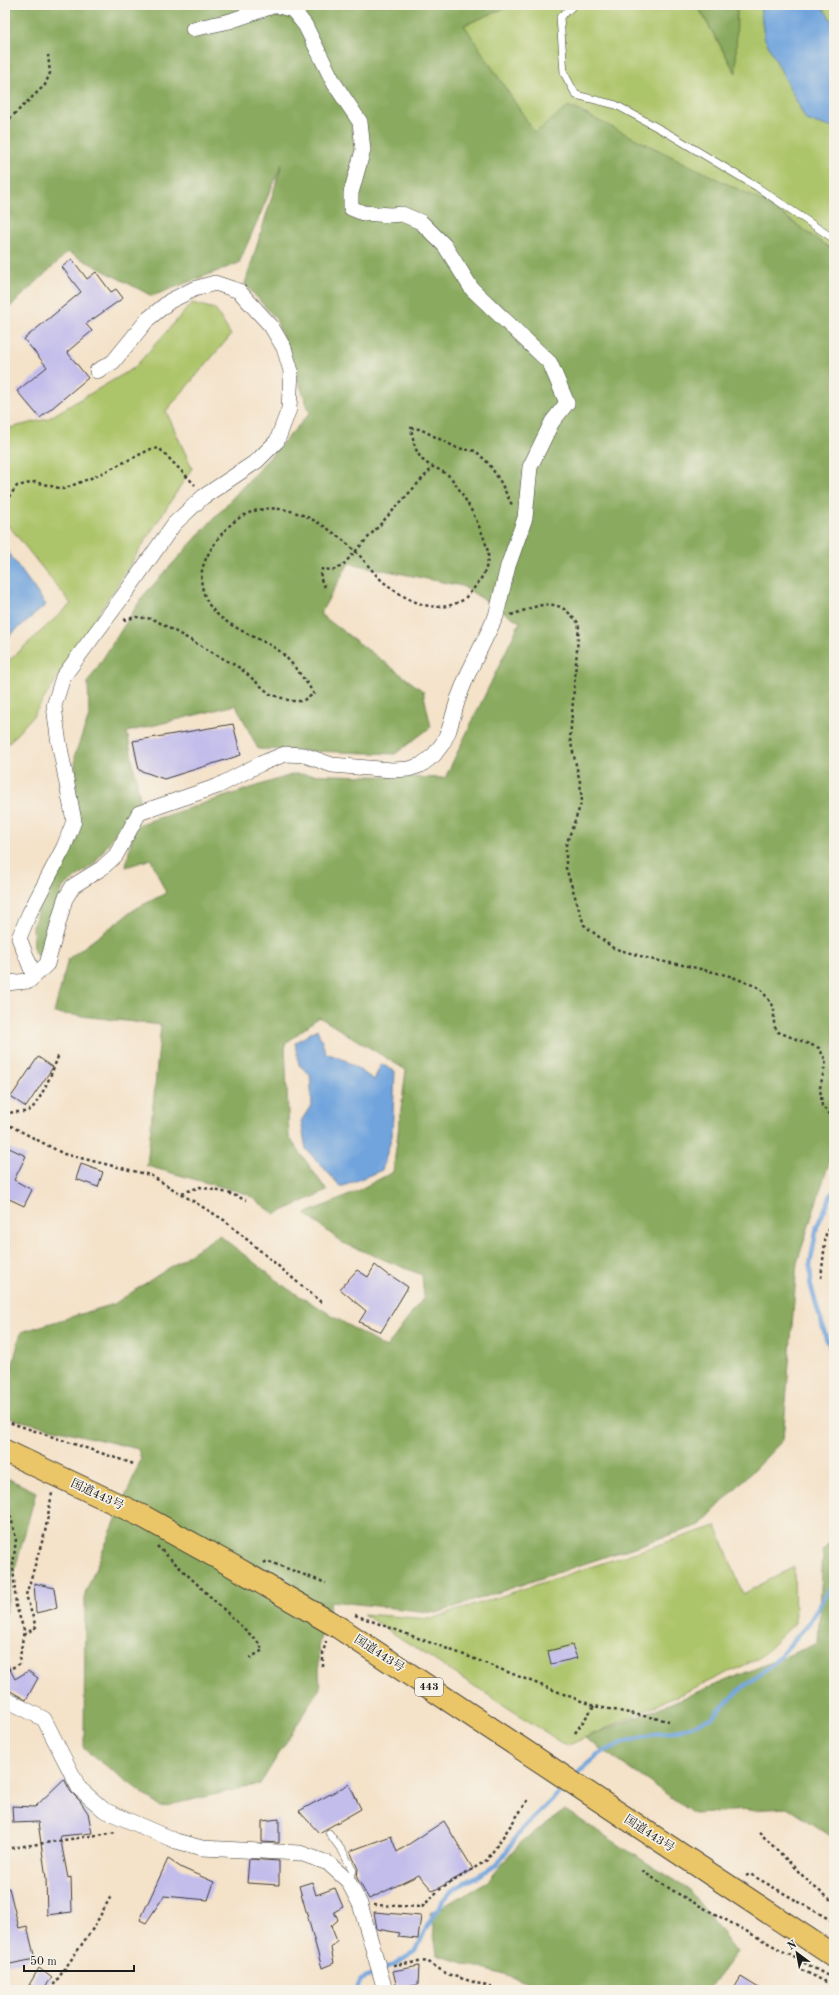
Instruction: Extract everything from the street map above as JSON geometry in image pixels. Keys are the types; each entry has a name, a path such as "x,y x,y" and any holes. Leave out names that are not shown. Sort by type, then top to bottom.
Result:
{"highway":[{"name":"国道443号","path":"5,1451 144,1517 248,1574 335,1625 834,1956"}],"street":[{"path":"5,983 29,981 47,964 65,899 73,886 102,868 116,855 139,813 218,786 260,764 285,754 304,755 332,765 392,770 410,769 422,765 434,755 443,743 449,730 458,699 467,676 496,616 508,566 525,518 530,467 552,422 567,403 550,363 472,289 446,246 421,222 402,214 390,215 363,213 351,208 350,193 363,150 360,122 334,83 305,25 293,10 276,5 230,21 193,28"},
{"path":"34,976 19,938 29,914 64,848 74,821 58,737 54,706 63,677 174,524 203,497 257,461 277,441 289,409 291,371 284,348 271,326 239,291 215,284 194,289 170,301 148,319 113,362 97,371"},
{"path":"5,1699 44,1719 79,1788 104,1810 148,1827 176,1841 202,1848 300,1853 328,1864 348,1881 360,1904 385,1990"}],"lane":[{"path":"574,5 560,17 564,73 576,95 616,106 671,135 757,187 834,239"},
{"path":"329,1833 343,1852 353,1871 348,1881"}],"path":[{"path":"5,123 46,85 50,73 48,55"},
{"path":"101,626 136,617 152,619 240,668 270,694 292,701 302,700 314,694 306,682 276,648 243,633 220,616 207,601 200,578 206,556 224,531 238,517 264,507 291,510 322,526 339,537 354,550 384,583 402,596 425,606 445,607 463,600 477,585 485,573 489,556 475,518 457,486 448,475 432,468 421,458 416,449 411,428 420,429 457,448 476,451 490,464 500,481 509,502 525,518"},
{"path":"5,502 17,486 35,482 63,489 96,476 151,449 159,448 194,484 203,497"},
{"path":"325,587 320,578 322,569 333,570 342,566 354,550 432,468"},
{"path":"496,616 505,616 537,605 553,604 569,612 579,624 570,739 580,782 582,801 566,845 566,868 584,925 613,948 654,960 730,976 760,988 774,1007 774,1026 778,1032 819,1048 826,1061 820,1088 822,1106 834,1118"},
{"path":"5,1116 10,1112 28,1111 33,1107 52,1075 59,1054"},
{"path":"5,1123 64,1154 150,1175 182,1193 224,1220 322,1303"},
{"path":"834,1131 834,1137"},
{"path":"182,1193 200,1187 228,1193 246,1200"},
{"path":"821,1278 826,1234 834,1217"},
{"path":"5,1421 134,1464"},
{"path":"24,1634 36,1627 26,1595 45,1532 56,1475"},
{"path":"5,1505 10,1513 16,1539 13,1565 16,1606 24,1630 19,1664 5,1672"},
{"path":"153,1542 257,1641 263,1650 250,1658"},
{"path":"248,1574 266,1561 326,1583"},
{"path":"323,1667 323,1653 335,1625 354,1615 467,1656 594,1706 668,1721"},
{"path":"574,1733 594,1706"},
{"path":"360,1904 422,1907 439,1890 487,1860 528,1800"},
{"path":"5,1849 148,1827"},
{"path":"759,1832 813,1886 834,1902"},
{"path":"642,1871 680,1895 834,1979"},
{"path":"726,1885 750,1874 834,1922"},
{"path":"50,1990 94,1926 111,1896"},
{"path":"378,1967 428,1961 447,1974 500,1990"},
{"path":"802,1970 834,1986"}],"green space":[{"path":"5,5 513,5 464,25 535,133 569,106 766,203 834,251 834,1147 797,1263 783,1440 700,1525 437,1613 331,1601 318,1647 320,1688 260,1784 161,1807 84,1749 85,1594 141,1459 138,1449 5,1417 5,1394 21,1332 114,1304 219,1235 288,1289 386,1348 424,1297 422,1275 343,1243 305,1214 345,1197 393,1172 406,1070 319,1017 285,1044 289,1137 327,1191 275,1214 247,1194 147,1166 161,1025 54,1013 68,959 135,909 166,893 151,859 126,867 134,826 294,774 445,778 520,622 462,586 349,563 320,614 423,691 431,727 395,754 258,749 236,705 127,732 141,804 121,825 94,864 63,887 40,957 34,952 33,926 40,902 77,840 75,754 89,716 88,682 143,596 310,413 276,319 245,284 282,164 239,263 152,296 68,252 5,312"},
{"path":"513,5 697,5 735,72 737,5 834,5 834,251 766,203 535,134 464,25"},
{"path":"697,5 737,5 736,73"},
{"path":"192,303 215,309 231,335 166,411 192,468 33,716 5,747 5,664 71,604 9,526 5,527 5,429 47,419 134,368"},
{"path":"5,1477 36,1492 10,1588 5,1616"},
{"path":"716,1526 743,1594 794,1567 795,1623 758,1659 567,1746 363,1614 431,1619"},
{"path":"834,1537 834,1838 787,1808 694,1813 585,1738 818,1643 823,1551"},
{"path":"565,1810 689,1890 737,1952 708,1990 553,1990 437,1955 431,1913 488,1881 520,1843"}],"water":[{"path":"760,5 821,5 834,24 834,128 806,120 764,37"},
{"path":"5,548 46,605 5,639"},
{"path":"317,1029 326,1053 345,1060 374,1080 381,1064 395,1071 392,1136 382,1170 341,1187 306,1149 301,1121 312,1104 310,1074 299,1065 295,1043"}],"building":[{"path":"72,259 87,279 96,272 111,292 116,289 123,298 86,324 92,331 67,352 88,378 40,418 17,391 47,367 24,339 81,292 62,267"},
{"path":"233,724 241,755 164,779 139,770 133,741"},
{"path":"38,1057 53,1067 26,1107 11,1097"},
{"path":"5,1146 26,1156 14,1180 32,1190 24,1206 5,1197"},
{"path":"81,1164 103,1172 98,1187 76,1179"},
{"path":"375,1265 389,1276 390,1275 408,1287 381,1332 359,1322 366,1311 340,1289 357,1270 368,1277"},
{"path":"34,1583 54,1588 57,1608 36,1613"},
{"path":"572,1645 577,1658 551,1664 548,1651"},
{"path":"5,1660 15,1679 28,1671 38,1678 26,1700 5,1688"},
{"path":"64,1779 71,1792 80,1801 88,1813 92,1833 60,1836 68,1878 71,1877 72,1912 47,1915 46,1878 38,1822 13,1823 12,1806 35,1807"},
{"path":"349,1784 361,1809 319,1833 299,1811"},
{"path":"279,1819 279,1843 262,1842 262,1821"},
{"path":"444,1821 473,1869 433,1891 419,1875 369,1899 357,1878 358,1869 350,1851 391,1836 397,1852"},
{"path":"168,1859 182,1868 214,1882 208,1900 164,1896 146,1923 140,1920"},
{"path":"249,1859 279,1861 279,1885 247,1883"},
{"path":"312,1882 316,1895 335,1888 343,1907 334,1912 338,1920 331,1926 337,1941 331,1948 334,1963 322,1968 299,1886"},
{"path":"9,1888 19,1928 27,1926 35,1959 5,1965 5,1889"},
{"path":"374,1912 421,1916 418,1939 398,1937 400,1933 377,1929"},
{"path":"419,1966 418,1985 397,1988 393,1971"},
{"path":"39,1968 52,1978 42,1990 29,1985"},
{"path":"741,1977 762,1990 733,1990"}],"waterway":[{"path":"834,1189 817,1226 810,1265 810,1283 826,1338 834,1355"},
{"path":"575,1776 598,1754 625,1742 654,1734 681,1730 711,1718 742,1688 774,1663 808,1624 834,1582"},
{"path":"356,1990 361,1980 396,1964 416,1951 426,1928 444,1899 454,1889 497,1865 522,1829 566,1786"}]}
